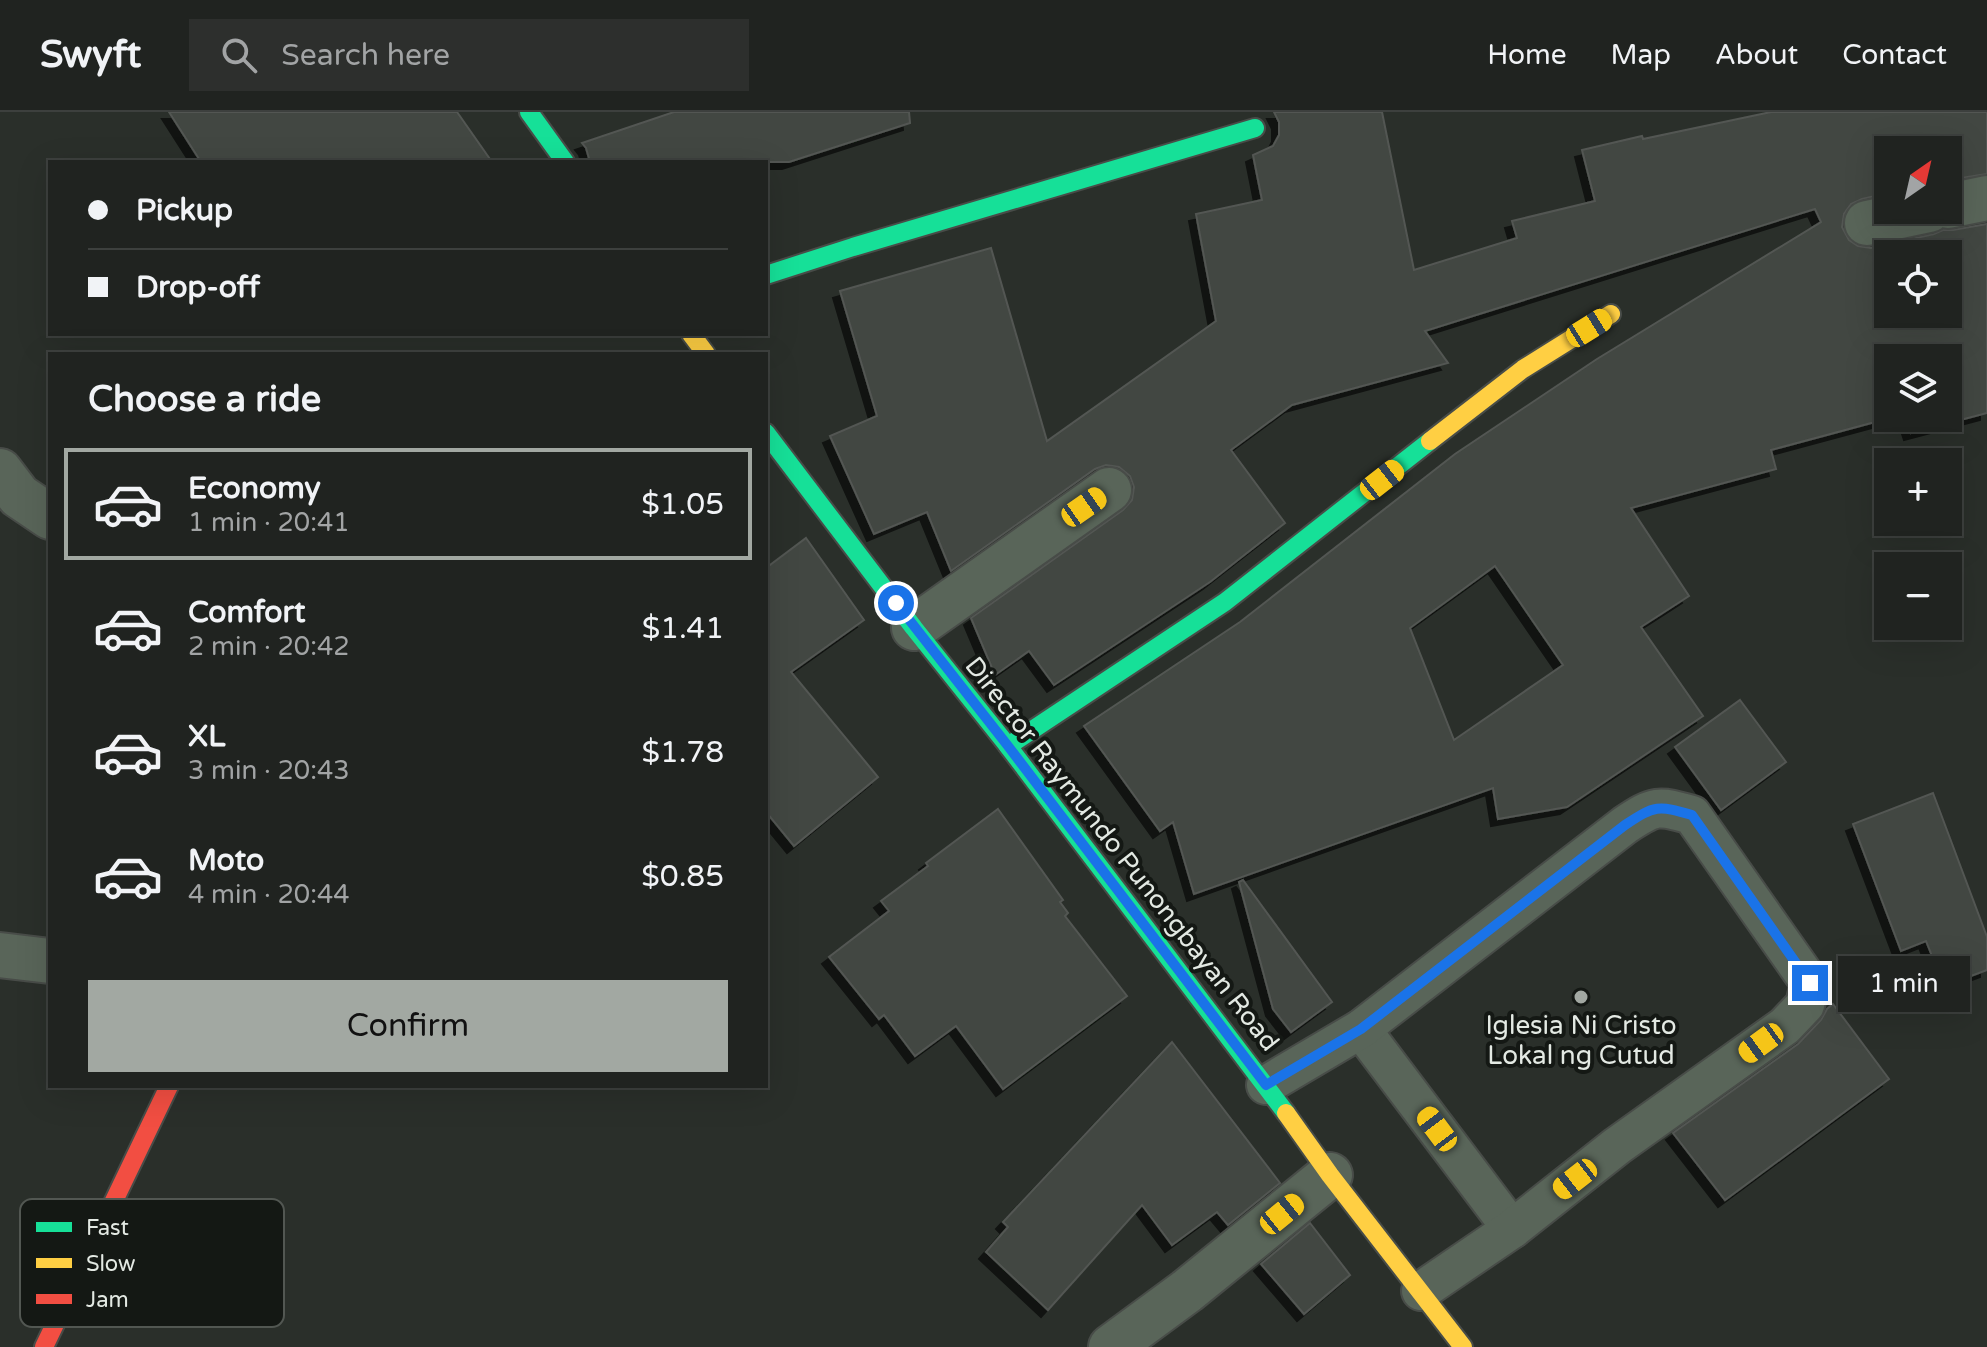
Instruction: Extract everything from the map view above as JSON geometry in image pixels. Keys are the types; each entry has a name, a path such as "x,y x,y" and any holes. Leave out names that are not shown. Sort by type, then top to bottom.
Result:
{"street":[{"path":"529,112 564,160"},
{"path":"768,274 1255,128"},
{"path":"1962,203 1987,198"},
{"path":"1867,223 1874,222"},
{"path":"1008,746 1225,602 1523,369 1611,314"},
{"name":"Director Raymundo Punongbayan Road","path":"768,436 1008,746 1463,1347"},
{"path":"0,471 19,496 48,516"},
{"path":"914,628 1109,490"},
{"path":"0,955 48,961"},
{"path":"115,1199 168,1088"},
{"path":"1111,1347 1187,1291 1330,1175"},
{"path":"44,1347 54,1327"}],"lane":[{"path":"1266,1085 1361,1029 1645,812 1665,807 1692,815 1810,983 1805,1005 1785,1026 1617,1146 1512,1229 1421,1291"},
{"path":"1361,1029 1512,1229"}],"building":[{"path":"169,112 457,112 491,160 200,160"},
{"path":"674,112 909,112 910,123 789,162 589,160 582,143"},
{"path":"1274,112 1382,112 1414,270 1517,238 1512,221 1595,201 1582,150 1771,112 1987,112 1987,174 1962,178 1962,136 1874,136 1874,196 1851,204 1844,214 1842,227 1849,240 1858,246 1874,247 1874,328 1962,328 1962,240 1907,240 1943,230 1987,224 1987,413 1962,420 1962,344 1874,344 1874,422 1771,450 1776,469 1631,508 1689,596 1641,627 1703,716 1567,807 1498,819 1493,788 1194,894 1173,822 1160,831 1084,726 1240,622 1455,454 1597,359 1821,222 1815,209 1425,331 1448,363 1292,405 1231,450 1285,523 1210,582 1054,685 1029,651 995,675 971,618 1123,510 1132,500 1134,487 1130,476 1119,467 1106,465 1095,469 951,571 927,512 874,534 830,436 877,416 840,291 991,248 1047,441 1216,321 1196,214 1262,200 1253,155 1273,146 1279,135 1279,122","holes":["1495,566 1563,665 1454,740 1410,628"]},
{"path":"806,538 864,620 791,672 878,777 794,846 768,814 768,566"},
{"path":"1740,700 1786,762 1721,810 1675,747"},
{"path":"1933,793 1987,937 1987,970 1944,986 1926,941 1901,951 1853,824"},
{"path":"998,809 1063,900 1060,902 1068,913 1065,916 1127,996 1003,1089 956,1026 915,1056 884,1015 879,1019 829,957 889,911 881,901"},
{"path":"1243,880 1332,1002 1291,1032 1273,1009 1239,882"},
{"path":"1833,1004 1889,1079 1725,1200 1673,1133 1798,1044"},
{"path":"1172,1042 1280,1183 1228,1225 1217,1212 1172,1245 1142,1205 1048,1310 986,1252 1008,1227 1003,1222"},
{"path":"1310,1223 1350,1275 1304,1314 1261,1264"}],"traffic: fast":[{"path":"529,112 564,160"},
{"path":"768,274 1255,128"},
{"path":"768,436 1286,1113"},
{"path":"1008,746 1225,602 1430,441"}],"traffic: slow":[{"path":"1430,441 1523,369 1611,314"},
{"path":"692,336 704,352"},
{"path":"1286,1113 1463,1347"}],"traffic: jam":[{"path":"115,1199 168,1088"},
{"path":"44,1347 54,1327"}],"place":[{"name":"Iglesia Ni Cristo Lokal ng Cutud","path":"1581,997"}],"route":[{"path":"896,603 1266,1085 1361,1029 1625,825 1645,812 1665,807 1692,815 1810,983"}]}
